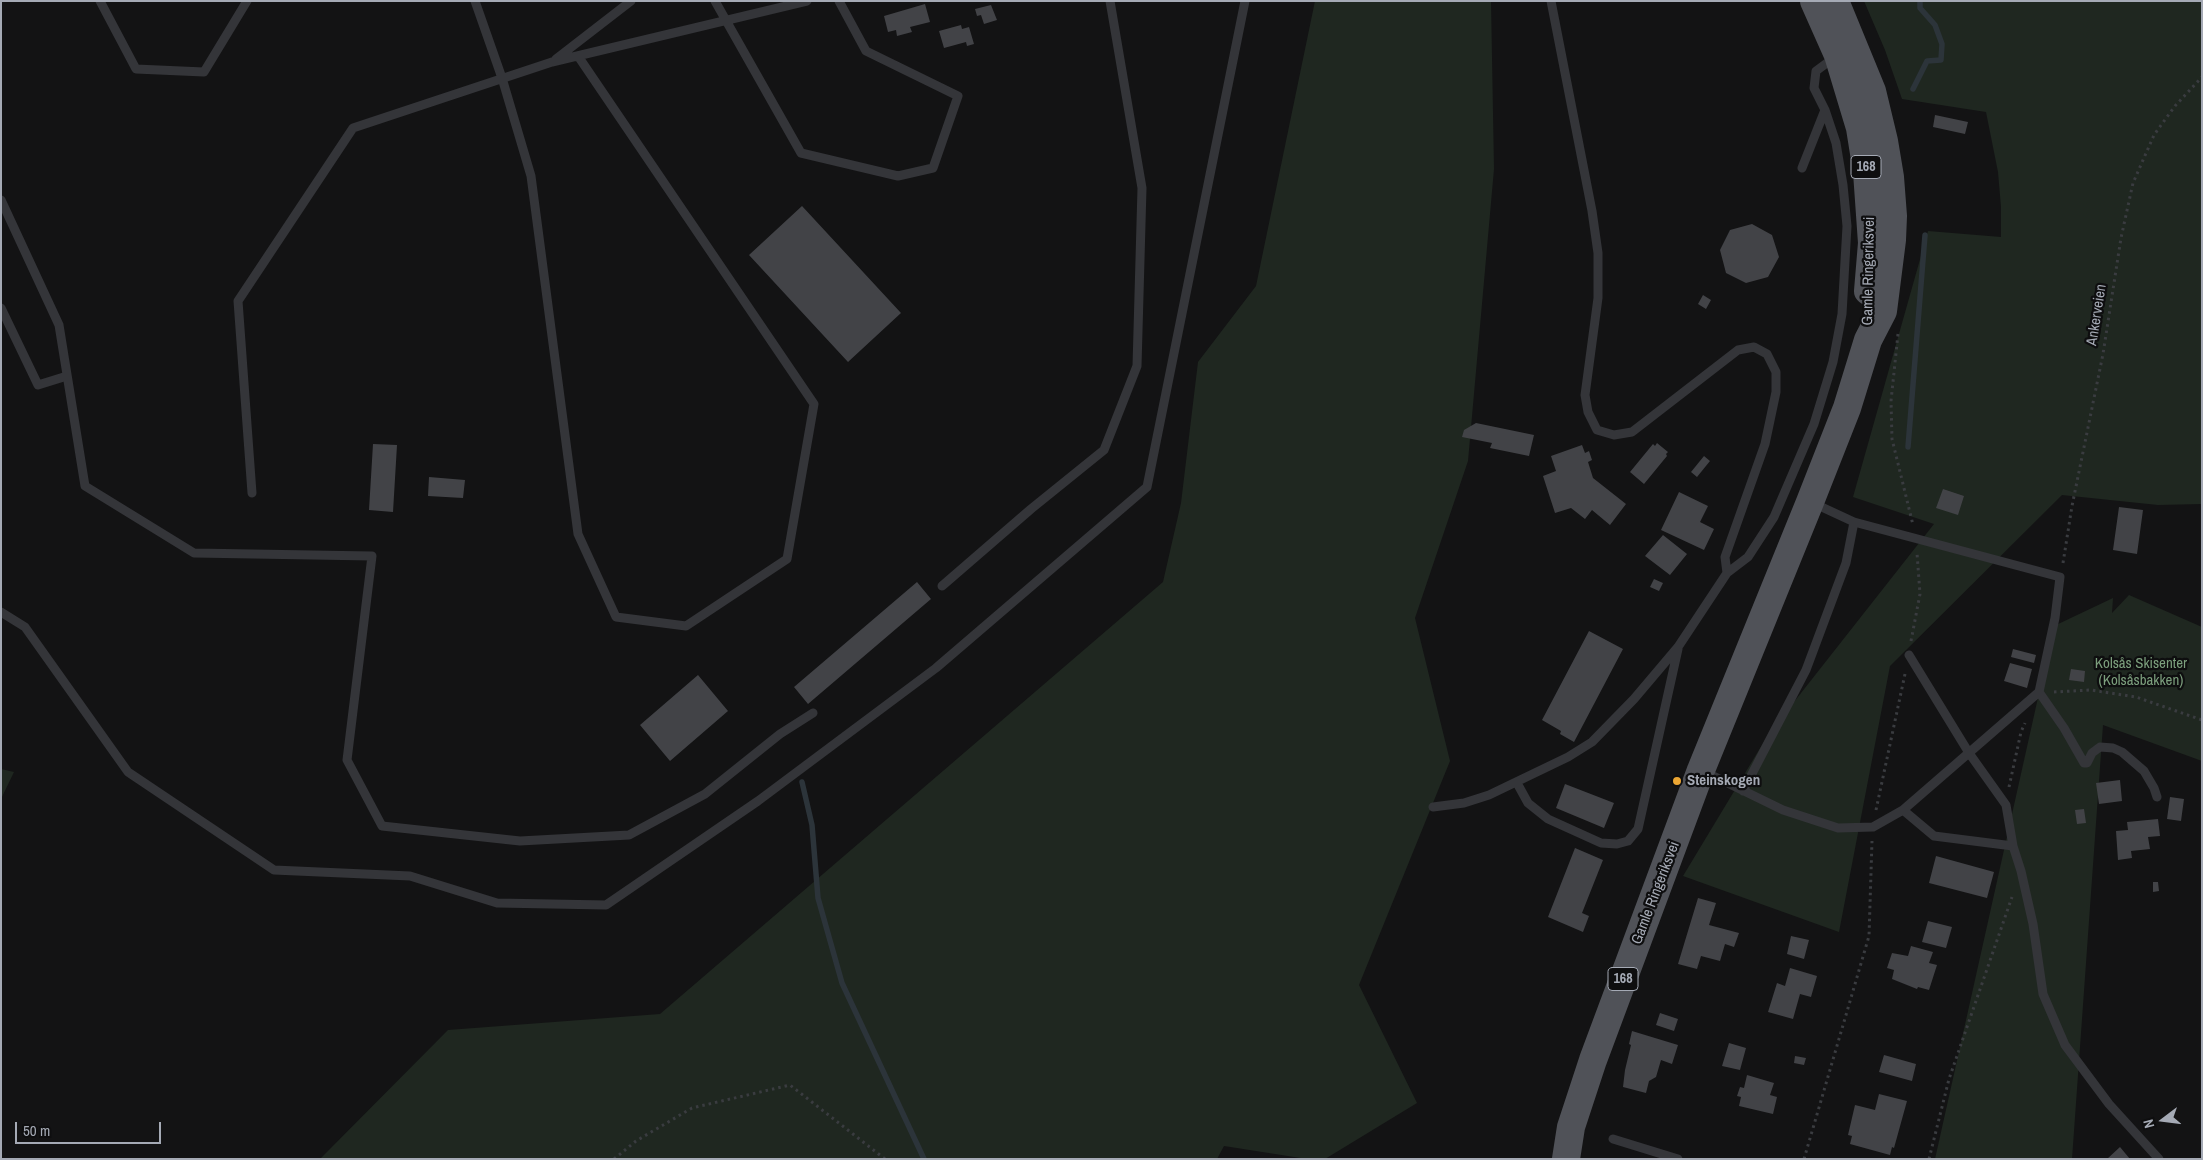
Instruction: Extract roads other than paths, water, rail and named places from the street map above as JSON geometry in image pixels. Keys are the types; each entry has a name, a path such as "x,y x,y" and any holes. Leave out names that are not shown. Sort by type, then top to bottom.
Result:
{"main road":[{"name":"Gamle Ringeriksvei","path":"1566,1159 1571,1127 1593,1060 1702,770 1847,408 1868,340 1883,311 1893,216 1890,177 1884,141 1872,91 1814,1"},
{"name":"Gamle Ringeriksvei","path":"1834,1 1846,52"}],"lane":[{"path":"100,1 136,69 204,72 247,1"},
{"path":"475,1 502,78 531,176 578,534 616,617 686,626 787,559 814,404 578,56"},
{"path":"552,62 631,1"},
{"path":"714,1 801,153 898,176 933,168 958,96 866,51 840,1"},
{"path":"252,493 238,302 353,128 552,62 807,1"},
{"path":"942,586 1104,450 1137,366 1142,188 1110,1"},
{"path":"1,612 25,627 128,772 274,870 410,876 497,903 606,905 758,801 936,668 1147,487 1245,1"},
{"path":"1550,1 1592,211 1598,253 1598,298 1585,394 1588,412 1597,430 1614,435 1632,432 1738,350 1754,347 1767,354 1776,372 1776,392 1765,444 1726,557 1727,573"},
{"path":"1433,807 1488,796 1568,757 1592,742 1634,699 1678,647 1727,573 1748,558 1774,517 1814,424 1833,362 1842,314 1847,226 1843,185 1836,143 1825,110 1814,88 1816,71 1846,52"},
{"path":"1802,168 1825,110"},
{"path":"1,200 59,325 85,486 194,553 372,556 347,760 382,826 520,841 629,835 706,794 780,734 813,713"},
{"path":"1,308 38,385 67,376"},
{"path":"1702,770 1783,810 1838,828 1873,827 1903,810 2039,692 2055,618 2060,576 1916,540 1854,522 1810,502"},
{"path":"1743,791 1806,670 1846,564 1854,522"},
{"path":"1517,782 1528,803 1548,819 1601,843 1617,844 1628,841 1638,829 1678,647"},
{"path":"1909,655 1969,753 2006,805 2013,846 2021,871 2033,924 2042,994 2064,1045 2109,1104 2160,1159"},
{"path":"2039,692 2064,728 2084,764 2092,753 2100,747 2113,748 2122,752 2144,770 2157,797"},
{"path":"1903,810 1934,836 2013,846"},
{"path":"1612,1139 1678,1159"}],"waterway":[{"path":"1913,89 1927,61 1941,60 1942,44 1935,25 1920,8 1920,1"},
{"path":"1908,447 1925,235"},
{"path":"802,782 812,825 818,898 842,983 924,1159"}],"place":[{"name":"Steinskogen","path":"1677,781"}],"park label":[{"name":"Kolsås Skisenter (Kolsåsbakken)","path":"2141,672"}]}
